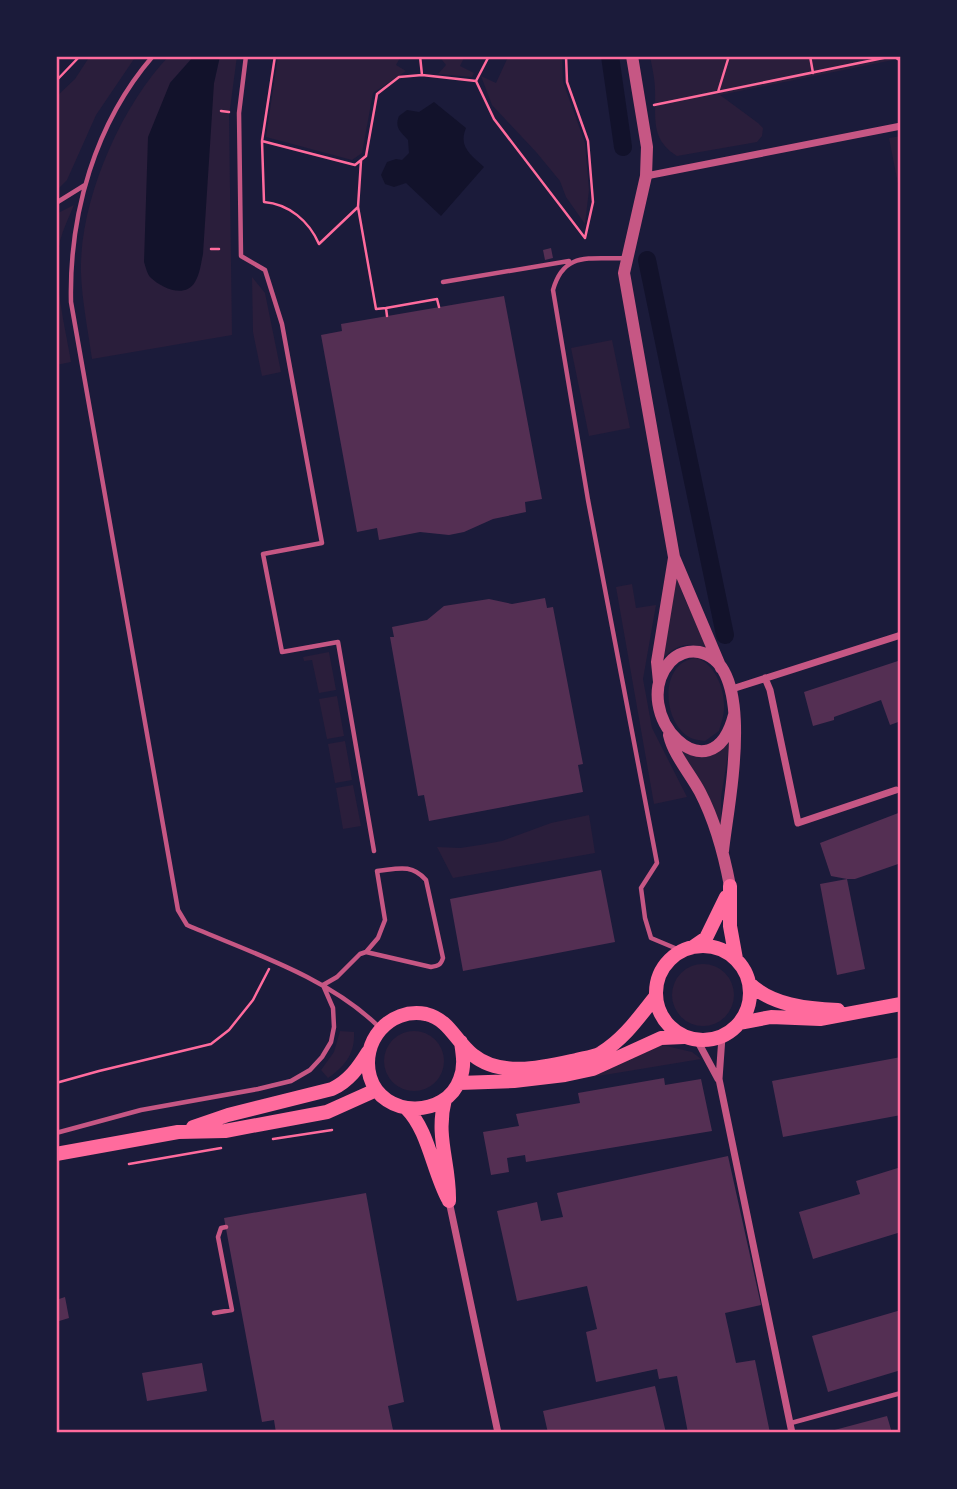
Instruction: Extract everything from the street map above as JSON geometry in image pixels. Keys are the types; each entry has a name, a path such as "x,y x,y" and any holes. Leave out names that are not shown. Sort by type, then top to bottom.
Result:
{"main road":[{"path":"691,1039 664,1020 656,996 657,982 663,968 672,958 706,938 730,886"},
{"path":"730,886 730,926 736,959"},
{"path":"459,1083 514,1081 565,1075 593,1069 661,1038 722,1037 740,1023 749,1004 749,983 744,970 736,959 723,951 708,947 687,949"},
{"path":"749,983 760,994 795,1005 860,1011"},
{"path":"56,1154 178,1132 228,1115 332,1089 355,1072 380,1028 406,1014 426,1014 444,1023 474,1056 493,1065 512,1069 556,1065 599,1055 623,1037 656,996"},
{"path":"740,1023 771,1017 820,1020 901,1004"},
{"path":"449,1201 450,1182 440,1133 441,1115 445,1100 459,1083 464,1064 461,1042"},
{"path":"368,1052 368,1066 376,1090 390,1102 407,1109 425,1108 445,1100"},
{"path":"178,1132 225,1131 327,1112 376,1090"},
{"path":"407,1109 416,1119 439,1182 449,1201"}],"street":[{"path":"632,56 647,147 646,176 624,273 674,557 732,689 736,738 723,851"},
{"path":"646,176 901,126"},
{"path":"674,557 657,662 660,712 673,748 701,794 723,851 730,886"},
{"path":"732,689 901,635"},
{"path":"659,684 668,665 685,653 695,651 706,654 721,668"},
{"path":"765,678 798,822 896,790"},
{"path":"669,733 686,747 705,751 723,742 729,734 734,715"},
{"path":"722,1037 719,1079 792,1433"},
{"path":"691,1039 719,1079"},
{"path":"449,1201 498,1433"}],"lane":[{"path":"153,56 137,75 107,122 85,185 70,268 71,302 178,910 187,925 323,985 358,1007 380,1028"},
{"path":"246,56 239,113 242,256 265,270 282,324 322,543 264,554 282,652 338,642 373,851"},
{"path":"56,203 85,185"},
{"path":"443,282 572,260 628,258"},
{"path":"572,260 560,270 554,290 588,500 657,863 641,888 645,918 651,938 687,949"},
{"path":"323,985 337,977 378,938 385,920 377,872 404,868 418,871 426,880 443,958 437,966 430,967 366,952"},
{"path":"56,1133 141,1110 290,1081 310,1070 323,1058 331,1042 334,1027 333,1008 323,985"},
{"path":"214,1313 232,1310 218,1237 220,1228 226,1227"},
{"path":"790,1423 901,1393"}],"path":[{"path":"56,81 80,56"},
{"path":"275,56 262,141 264,202 287,206 315,234 319,244 358,207"},
{"path":"420,56 422,75"},
{"path":"476,81 489,56"},
{"path":"566,56 568,82 588,141 593,202 585,238"},
{"path":"718,92 729,56"},
{"path":"810,56 813,73"},
{"path":"654,106 893,56 901,61"},
{"path":"262,141 355,164 366,156 377,94 399,78 422,75 476,81"},
{"path":"476,81 494,119 591,246"},
{"path":"221,111 229,112"},
{"path":"361,160 358,207 376,309 437,299 439,307"},
{"path":"211,249 219,249"},
{"path":"422,302 424,310"},
{"path":"410,303 412,312"},
{"path":"398,306 400,314"},
{"path":"386,308 387,316"},
{"path":"56,1083 99,1070 211,1044 229,1030 253,1000 272,963"}],"shaded area":[{"path":"90,56 136,56 96,115 67,180 56,191 56,97 75,79"},
{"path":"169,56 194,56 170,83 214,83 220,56 237,56 229,116 232,335 92,359 81,273 87,216 95,187 119,128 134,101"},
{"path":"194,56 220,56 214,83 203,254 195,282 191,287 180,291 167,288 151,278 144,262 148,137 170,83"},
{"path":"278,56 401,56 396,65 406,71 373,93 362,153 352,160 266,137"},
{"path":"439,56 465,56 460,66 474,73 472,77 438,74 446,65"},
{"path":"506,56 562,56 563,82 585,143 589,190 585,224 566,197 560,181 492,105 481,76 496,83 508,57"},
{"path":"650,56 901,56 901,60 720,95 758,123 763,128 762,136 757,142 677,156 658,135"},
{"path":"434,102 466,128 465,146 484,167 441,216 406,183 394,187 385,184 381,175 387,162 402,160 409,153 408,140 398,127 399,116 407,110 419,112"},
{"path":"901,136 901,199 889,138"},
{"path":"74,205 60,241 57,271 71,362 56,365 56,214"},
{"path":"252,277 265,293 281,372 262,376 253,332"},
{"path":"612,340 630,428 589,436 571,348"},
{"path":"674,571 710,650 696,645 684,645 667,654 662,660"},
{"path":"632,584 636,608 656,605 643,679 652,728 687,797 654,804 616,587"},
{"path":"329,652 336,690 319,693 312,660 304,661 303,657"},
{"path":"696,658 709,665 718,678 724,701 719,731 705,741 691,738 680,729 670,706 670,681 684,662"},
{"path":"337,696 344,736 327,739 319,699"},
{"path":"345,741 352,780 335,783 328,744"},
{"path":"730,742 721,797 721,830 682,751 703,757 713,755"},
{"path":"353,785 361,826 343,829 336,788"},
{"path":"589,815 595,853 453,878 437,847 460,848 502,841 551,823"},
{"path":"703,964 715,966 725,973 732,983 732,1007 725,1017 715,1024 703,1026 691,1024 681,1017 674,1007 672,995 674,983 681,973 691,966"},
{"path":"340,1031 354,1032 353,1047 344,1064 328,1078 321,1070 334,1052"},
{"path":"414,1031 426,1033 439,1044 444,1061 442,1073 431,1086 414,1091 402,1089 389,1078 384,1061 386,1049 397,1036"},
{"path":"662,1045 692,1052 701,1059 592,1077 644,1051"}],"building":[{"path":"551,248 553,258 545,260 543,250"},
{"path":"504,296 542,499 525,502 526,512 493,519 464,532 449,535 420,532 379,540 377,528 357,532 321,335 342,331 341,324"},
{"path":"545,598 547,608 553,607 583,764 578,765 583,792 429,821 424,795 418,796 390,637 394,637 392,627 427,620 444,606 489,599 512,604"},
{"path":"901,660 901,721 890,725 881,700 813,726 804,692"},
{"path":"901,812 901,863 855,879 831,876 820,843"},
{"path":"601,870 615,942 463,971 450,899"},
{"path":"847,879 865,969 837,975 820,884"},
{"path":"901,1057 901,1115 783,1137 772,1081"},
{"path":"664,1078 665,1085 701,1079 712,1131 526,1162 525,1155 507,1158 509,1172 491,1175 483,1132 519,1126 516,1114 580,1103 578,1093"},
{"path":"728,1156 761,1305 725,1313 736,1363 755,1360 770,1433 688,1433 677,1376 659,1379 657,1369 596,1382 586,1332 597,1329 587,1286 517,1301 497,1211 537,1202 541,1221 563,1217 557,1193"},
{"path":"901,1167 901,1232 813,1259 799,1212 860,1194 856,1181"},
{"path":"366,1193 404,1402 388,1406 393,1430 377,1433 276,1433 274,1420 262,1422 224,1218"},
{"path":"65,1297 69,1318 56,1322 56,1300"},
{"path":"901,1310 901,1370 828,1392 812,1336"},
{"path":"202,1363 207,1391 147,1401 142,1373"},
{"path":"655,1386 666,1433 548,1433 543,1411"},
{"path":"887,1416 892,1433 827,1433 827,1432"}],"waterway":[{"path":"610,56 623,147"},
{"path":"647,260 725,635"}]}
